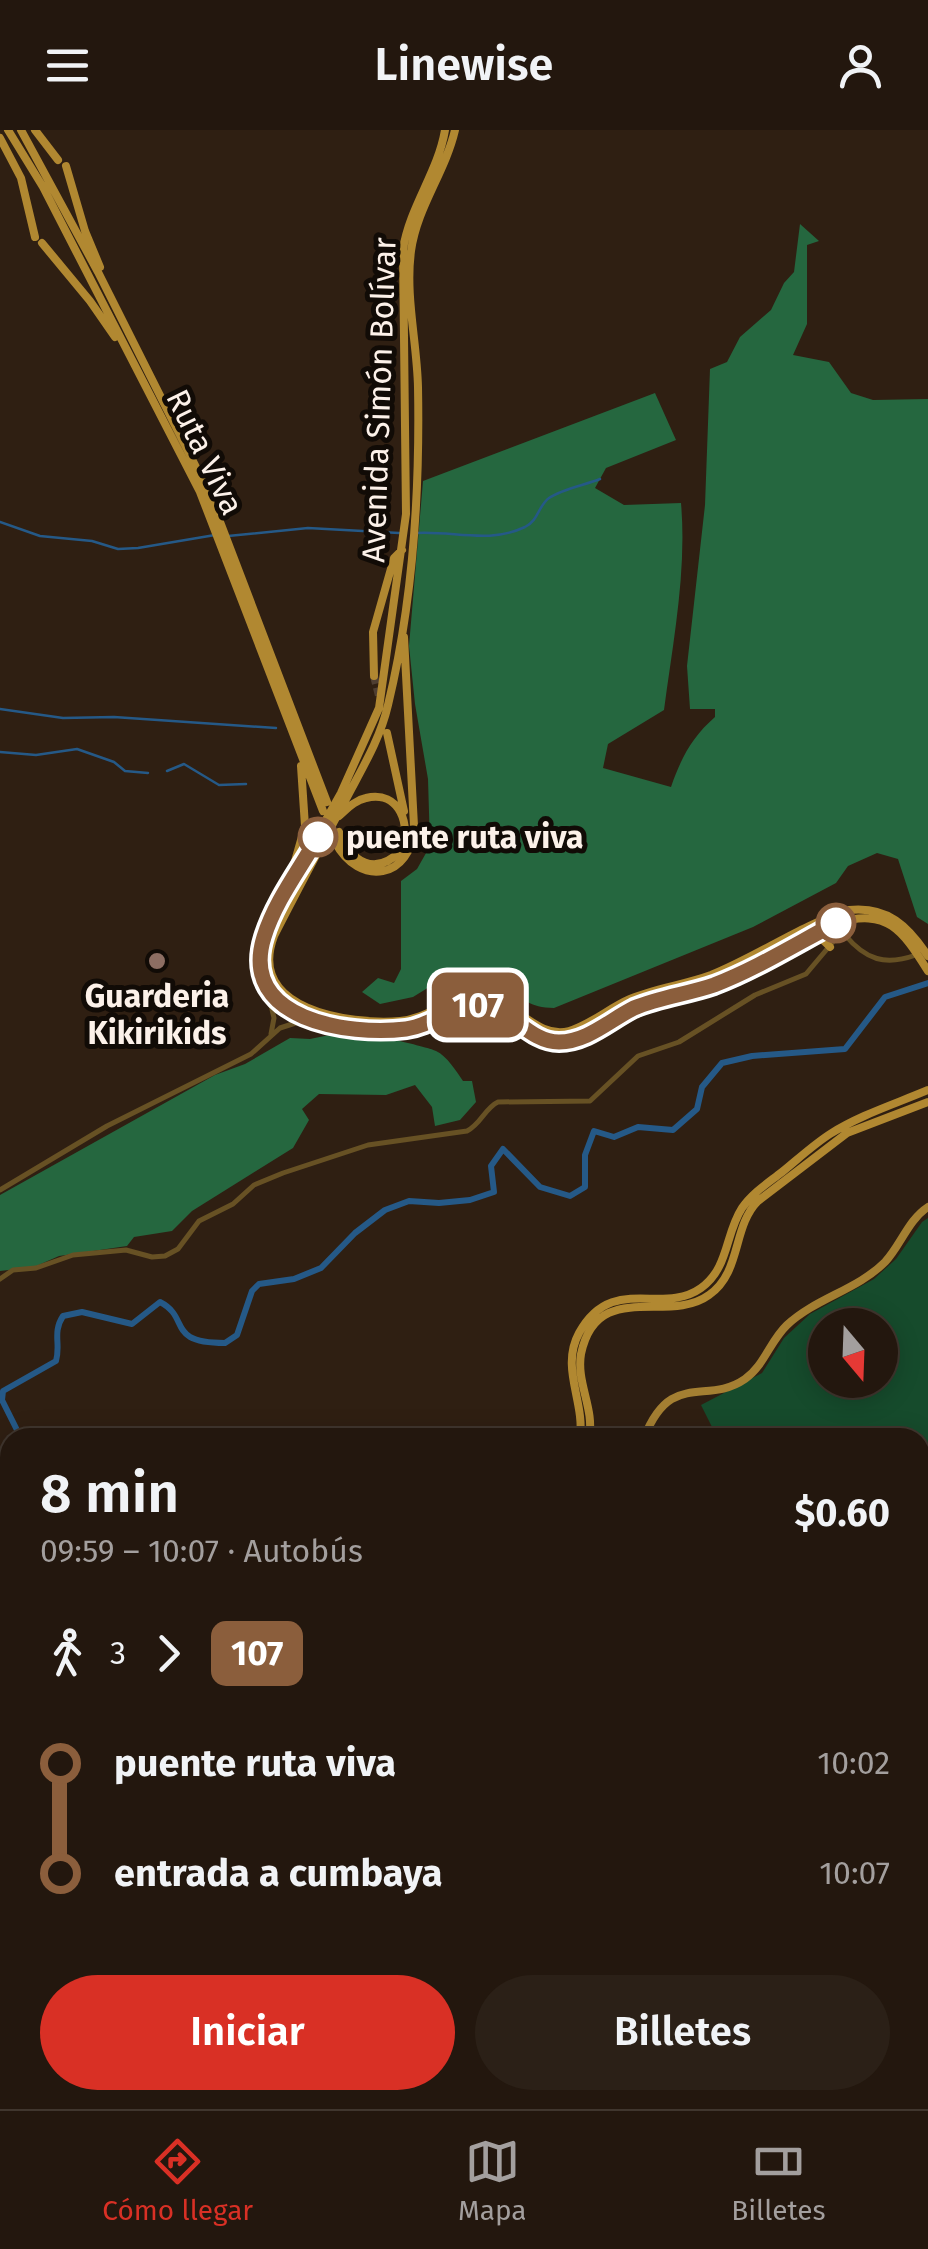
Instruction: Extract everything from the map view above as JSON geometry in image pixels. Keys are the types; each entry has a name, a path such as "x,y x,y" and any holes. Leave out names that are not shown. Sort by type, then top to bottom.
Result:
{"highway":[{"name":"Ruta Viva","path":"8,130 30,164 126,347 213,523 302,757 325,807 210,493 20,130"},
{"path":"35,130 62,163 109,295"},
{"name":"Avenida Simón Bolívar","path":"266,986 261,968 264,939 372,730 382,687 402,550 408,472 403,249 410,219 445,130"},
{"name":"Avenida Simón Bolívar","path":"455,130 448,155 418,220 410,263 418,384 417,489 405,609 388,706 380,732 270,946 271,972 281,990 296,1004 316,1012 401,1021 463,998 489,997 558,1033 571,1031 634,997 707,976 849,910 869,909 901,921 928,971"},
{"path":"0,138 21,178 38,240 126,347"},
{"path":"374,676 373,632 394,558 402,550"},
{"path":"335,842 354,866 376,872 397,865 411,848 414,826 404,670 405,609"},
{"path":"339,832 350,854 367,863 380,864 401,851 406,841 406,821 388,732"},
{"path":"287,888 306,826 302,757"},
{"path":"336,819 355,802 374,797 394,804 406,821"},
{"path":"266,986 282,1006 306,1020 402,1029 484,1005 496,1008 538,1036 563,1042 588,1034 637,1007 734,976 836,923 854,918"},
{"path":"804,944 841,934 854,918"},
{"name":"Avenida Simón Bolívar","path":"854,918 887,922 928,954"},
{"path":"784,950 822,939 830,947"},
{"path":"581,1428 570,1366 581,1328 592,1317 622,1298 671,1299 698,1291 713,1279 721,1265 735,1221 753,1194 832,1133 928,1090"},
{"path":"591,1428 580,1357 585,1341 601,1320 632,1305 677,1308 709,1296 730,1271 747,1216 758,1201 847,1133 928,1102"}],"main road":[{"path":"650,1428 660,1410 681,1394 732,1386 747,1378 786,1326 866,1278 928,1210"}],"street":[{"path":"0,1278 13,1270 36,1268 73,1255 126,1250 165,1256 178,1249 199,1221 233,1204 254,1185 368,1145 467,1131 479,1124 498,1102 590,1100 638,1056 679,1042 755,995 806,974 841,934 874,960 928,954"},
{"path":"266,986 274,1018 271,1034"},
{"path":"0,1190 97,1132 251,1054 271,1034 287,1025 306,1020"}],"green space":[{"path":"800,224 819,241 807,245 807,324 793,355 829,362 851,393 873,400 928,399 928,924 917,917 898,859 877,853 848,866 836,883 753,927 554,1008 526,1001 507,980 464,974 439,981 413,997 380,1004 362,992 378,978 394,983 401,969 401,881 417,869 430,846 428,779 409,646 423,481 655,393 676,440 606,468 595,488 624,505 681,503 681,580 675,633 664,710 608,744 603,768 671,787 688,749 715,717 715,709 690,709 687,666 705,505 710,369 727,362 740,337 771,310 794,272"},
{"path":"349,1031 436,1051 463,1081 472,1081 476,1102 460,1120 435,1126 432,1107 415,1085 386,1095 319,1094 302,1109 309,1120 293,1148 192,1211 172,1231 134,1237 127,1246 59,1256 34,1267 0,1271 0,1195 215,1075 245,1064 290,1038 310,1039"},
{"path":"928,1218 928,1428 712,1428 701,1405 762,1373 784,1338 808,1316 808,1398 898,1398 898,1308 821,1308 874,1279 896,1259"}],"waterway":[{"path":"417,533 485,536 512,532 530,524 549,498 600,479"},
{"path":"0,522 40,536 92,541 118,549 215,535"},
{"path":"228,536 308,528 399,533"},
{"path":"0,709 63,718 114,717 276,728"},
{"path":"0,752 36,755 77,749 114,762 125,771 148,773"},
{"path":"167,771 184,764 219,785 246,784"},
{"path":"16,1428 2,1400 3,1391 56,1361 58,1328 63,1316 82,1312 132,1324 160,1302 175,1315 186,1334 206,1342 225,1343 237,1335 252,1291 259,1284 294,1279 321,1268 355,1233 385,1210 409,1201 470,1200 494,1192 491,1166 503,1149 540,1187 570,1196 585,1187 585,1155 594,1131 614,1137 638,1127 673,1130 697,1109 702,1087 722,1063 752,1056 845,1049 885,997 928,983"}],"tunnel":[{"path":"374,676 380,700"}],"bus line":[{"name":"107","path":"318,837 287,888 260,953 266,986 272,995 293,1013 318,1022 402,1029 484,1005 496,1008 538,1036 563,1042 588,1034 652,1001 734,976 836,923"}],"place":[{"name":"puente ruta viva","path":"318,837"},
{"name":"Guarderia Kikirikids","path":"157,961"}]}
